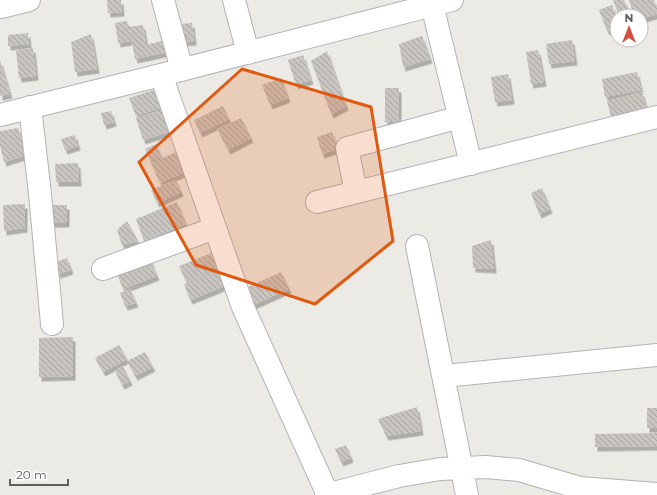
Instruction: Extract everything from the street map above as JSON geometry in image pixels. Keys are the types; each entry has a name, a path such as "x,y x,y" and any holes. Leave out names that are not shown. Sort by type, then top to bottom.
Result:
{"street":[{"path":"1,7 29,0"},
{"path":"163,0 182,70"},
{"path":"234,0 248,53"},
{"path":"0,115 160,76 442,2 460,117 471,164"},
{"path":"160,76 243,307 327,495 399,476 440,469 486,467 519,470 580,488 657,494"},
{"path":"30,107 52,324"},
{"path":"356,192 347,148 460,117"},
{"path":"317,202 657,117"},
{"path":"103,269 215,228"},
{"path":"418,246 467,495"},
{"path":"444,376 657,355"}],"highlighted area":[{"path":"242,69 371,107 393,241 315,304 196,265 139,162"}],"building":[{"path":"107,0 121,0 122,12 108,13"},
{"path":"613,0 624,0 627,8 616,8"},
{"path":"629,0 654,0 657,8 657,14 649,16 649,8 632,8"},
{"path":"612,5 613,8 609,8 609,30 607,31 599,10"},
{"path":"127,21 130,41 118,43 115,23"},
{"path":"192,23 194,41 181,42 179,24"},
{"path":"143,25 146,45 165,40 168,52 135,59 129,27"},
{"path":"28,33 29,44 8,46 8,35"},
{"path":"91,34 97,69 75,72 71,42"},
{"path":"422,36 430,59 403,67 399,44"},
{"path":"572,40 575,61 549,64 546,44"},
{"path":"33,48 36,76 19,78 16,50"},
{"path":"538,50 544,82 531,84 526,52"},
{"path":"327,51 346,106 331,114 311,61"},
{"path":"303,55 311,80 296,85 288,60"},
{"path":"0,60 10,94 0,96"},
{"path":"637,72 641,90 605,97 602,79"},
{"path":"508,74 512,100 495,102 491,77"},
{"path":"281,78 288,98 270,105 262,85"},
{"path":"385,88 399,88 399,122 385,122"},
{"path":"154,90 160,108 136,116 129,98"},
{"path":"642,92 646,108 611,117 607,101"},
{"path":"223,106 229,119 200,133 194,120"},
{"path":"162,110 169,132 143,140 136,118"},
{"path":"111,111 114,122 104,125 101,113"},
{"path":"241,118 251,138 228,150 217,129"},
{"path":"18,128 26,155 4,162 0,145 0,131"},
{"path":"332,132 338,149 322,154 317,137"},
{"path":"75,135 78,146 65,150 61,139"},
{"path":"156,144 161,157 150,161 145,149"},
{"path":"176,152 185,172 160,183 151,163"},
{"path":"78,163 79,182 56,182 55,164"},
{"path":"176,180 181,192 157,203 151,190"},
{"path":"542,188 550,209 539,214 531,193"},
{"path":"177,202 186,224 144,241 136,219"},
{"path":"25,204 25,228 4,231 3,205"},
{"path":"47,205 67,205 67,223 47,223"},
{"path":"127,221 138,241 122,245 117,230"},
{"path":"491,240 494,269 473,268 472,246"},
{"path":"214,252 220,267 186,282 179,266"},
{"path":"149,256 157,276 123,289 115,269"},
{"path":"67,258 71,270 58,274 55,262"},
{"path":"220,269 227,285 190,300 184,284"},
{"path":"281,272 289,289 253,305 246,288"},
{"path":"130,289 136,303 125,306 120,293"},
{"path":"73,337 73,376 39,377 39,338"},
{"path":"119,345 127,359 103,372 95,358"},
{"path":"145,352 153,367 135,376 127,361"},
{"path":"123,366 130,381 122,385 115,371"},
{"path":"417,407 421,431 386,436 378,419"},
{"path":"647,408 657,408 657,428 647,428"},
{"path":"657,433 657,446 595,447 595,434"},
{"path":"346,445 351,458 341,462 335,449"}]}
